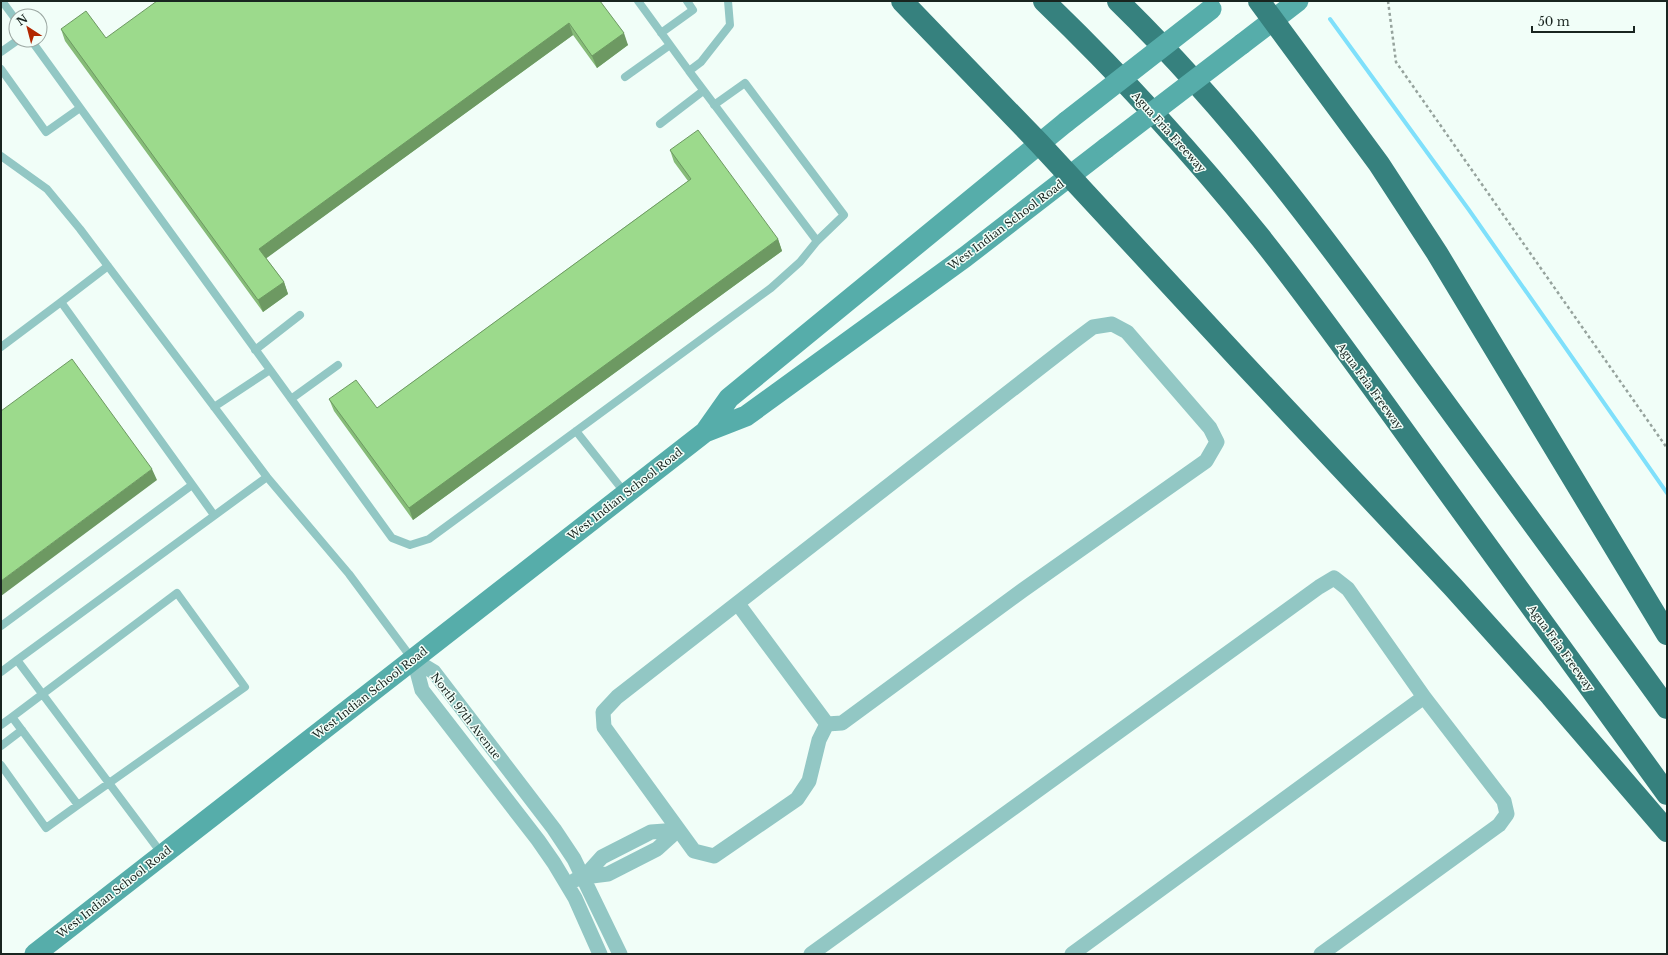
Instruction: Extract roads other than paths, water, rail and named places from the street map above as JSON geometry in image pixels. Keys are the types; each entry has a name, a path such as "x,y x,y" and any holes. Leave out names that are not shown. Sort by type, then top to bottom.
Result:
{"highway":[{"path":"902,1 1070,176 1463,599 1566,713 1667,831"},
{"name":"Agua Fria Freeway","path":"1044,1 1167,127 1259,236 1413,443 1667,794"},
{"path":"1118,1 1178,63 1234,126 1315,225 1667,708"},
{"path":"1259,1 1379,164 1437,254 1667,634"}],"main road":[{"name":"West Indian School Road","path":"705,432 746,416 965,257 1298,1"},
{"name":"West Indian School Road","path":"34,954 414,660 705,432 729,398 1039,143 1216,5"}],"street":[{"path":"1112,324 1127,332 1210,428 1217,442 1206,461 1023,590 842,723 827,724 819,740 808,780 798,800 714,856 694,851 604,727 603,712 617,697 1093,327 1112,324"},
{"path":"811,954 1319,587 1334,578 1348,589 1424,697 1504,801 1507,814 1500,825 1321,954"},
{"path":"738,604 827,724"},
{"name":"North 97th Avenue","path":"414,660 434,672 554,829 584,877 620,954"},
{"name":"North 97th Avenue","path":"414,660 422,690 538,840 566,883 600,954"},
{"path":"1072,954 1424,697"},
{"path":"566,883 584,877 608,874 657,850 678,830"}],"lane":[{"path":"2,1 8,9"},
{"path":"638,1 703,91 817,241"},
{"path":"661,33 693,10 687,1"},
{"path":"689,71 701,62 730,25 728,1"},
{"path":"625,77 670,45"},
{"path":"37,48 392,538 410,545 429,539 771,288 800,262 817,241 844,215 745,83 714,105"},
{"path":"1,69 46,132 80,108"},
{"path":"660,124 703,91"},
{"path":"1,156 47,189 108,266 267,477 349,574 414,660"},
{"path":"1,347 108,266"},
{"path":"61,302 214,515"},
{"path":"255,350 300,315"},
{"path":"291,399 338,365"},
{"path":"214,407 270,370"},
{"path":"576,431 626,494"},
{"path":"1,672 267,477"},
{"path":"1,626 192,485"},
{"path":"1,725 43,695 177,593 245,687 46,828 1,765"},
{"path":"17,660 162,854"},
{"path":"12,717 78,805"},
{"path":"1,746 22,730"}],"waterway":[{"path":"1330,19 1469,210 1667,493"}]}
